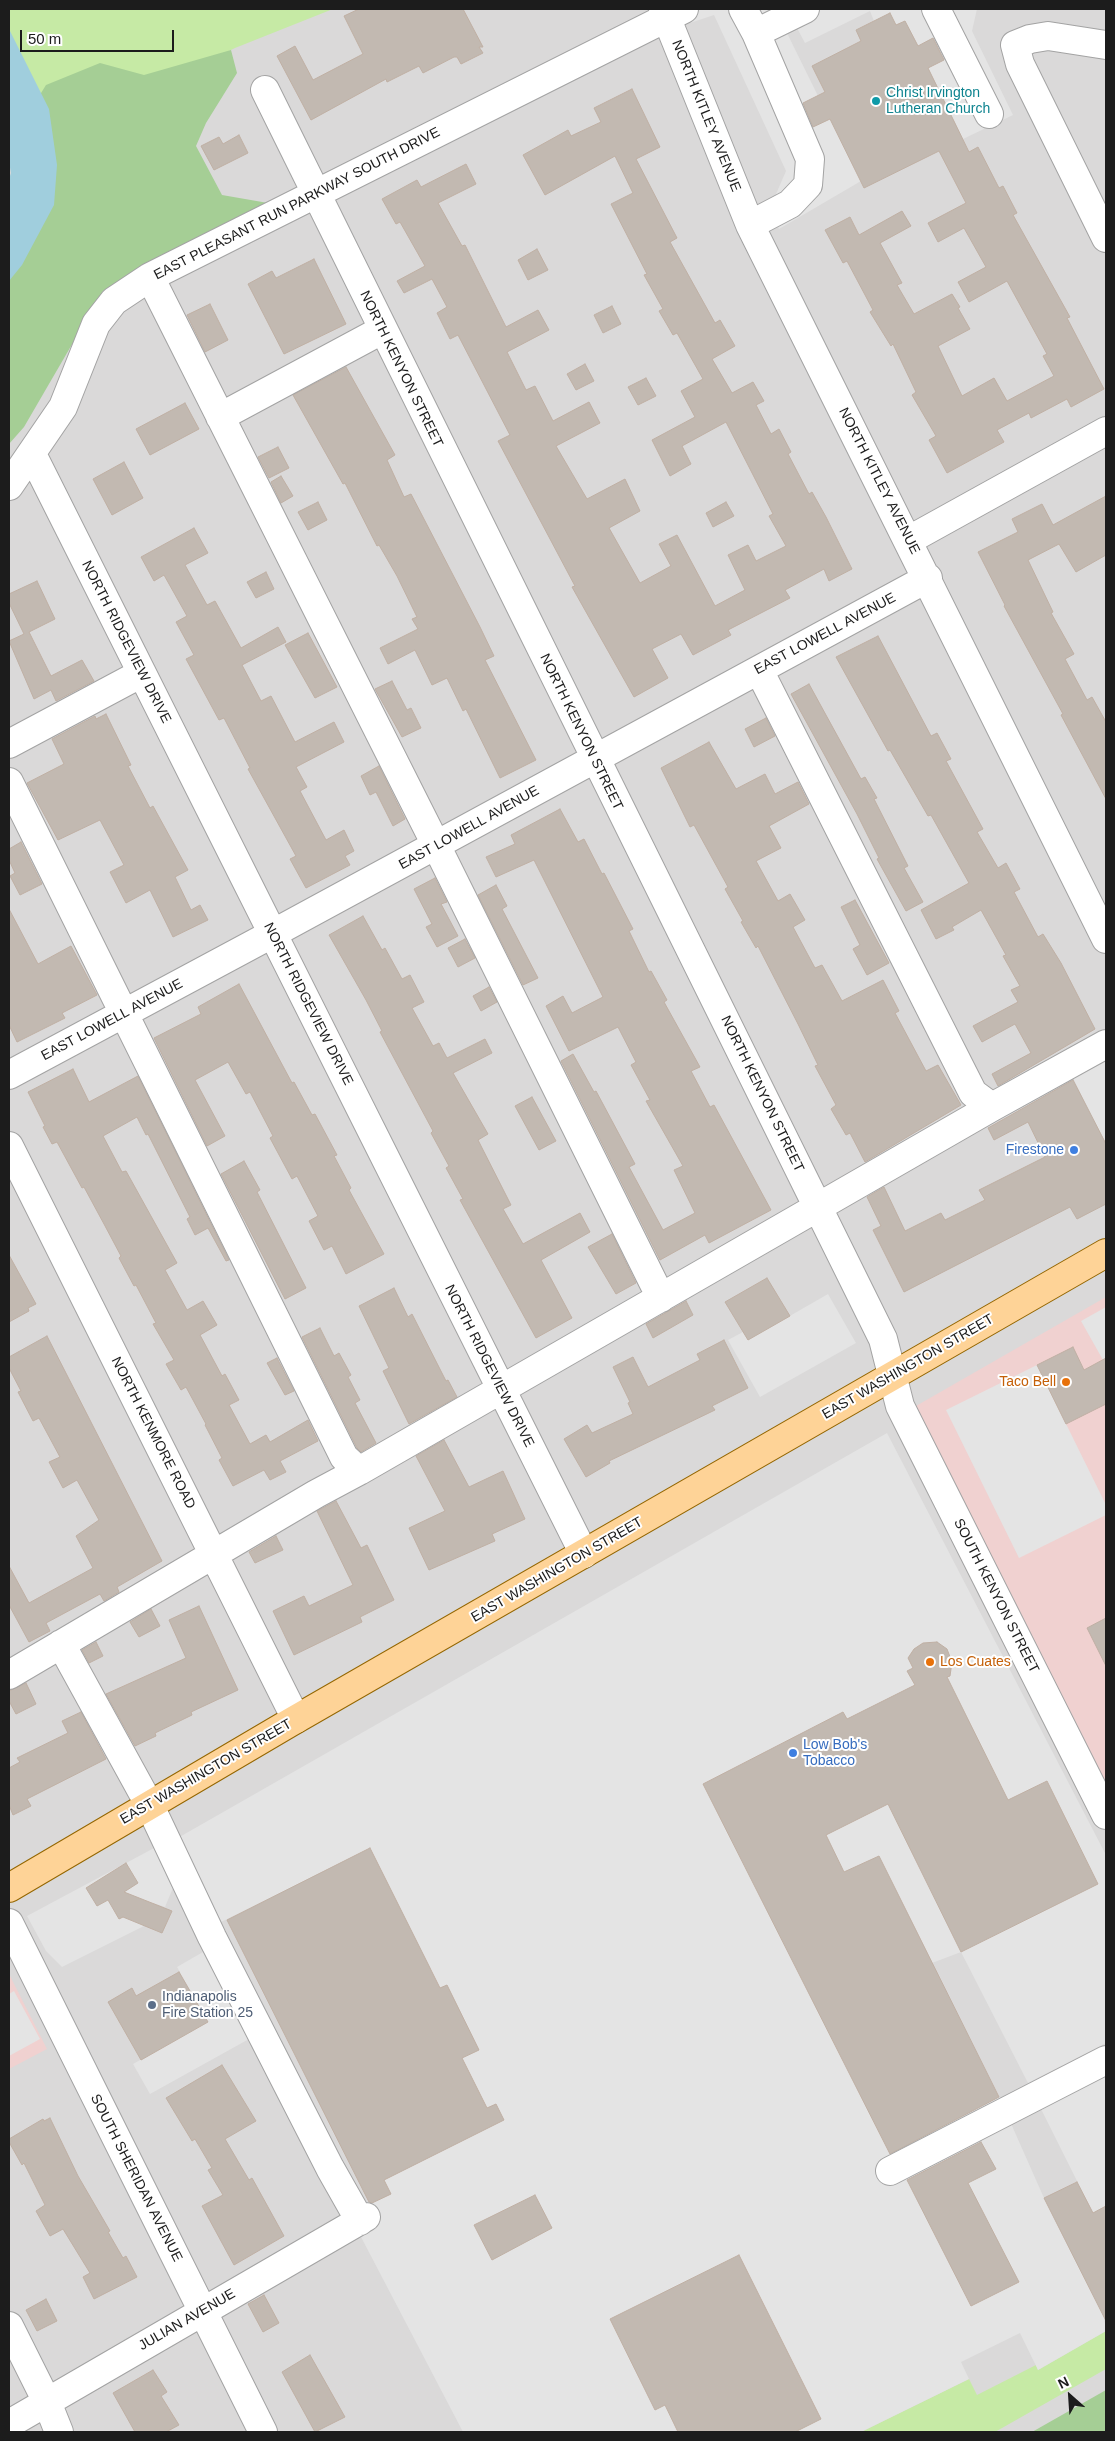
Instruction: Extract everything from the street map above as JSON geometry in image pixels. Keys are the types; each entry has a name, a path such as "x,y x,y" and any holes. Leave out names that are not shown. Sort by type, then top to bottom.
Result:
{"main road":[{"name":"EAST WASHINGTON STREET","path":"9,1888 296,1719 1106,1253"}],"street":[{"path":"744,9 810,159 808,186 790,204 750,224"},
{"path":"756,34 805,9"},
{"path":"936,9 989,114"},
{"name":"EAST PLEASANT RUN PARKWAY SOUTH DRIVE","path":"9,486 63,408 96,324 114,301 150,277 315,196 671,12"},
{"name":"NORTH KITLEY AVENUE","path":"671,12 750,224 928,578 1106,939"},
{"path":"1106,45 1048,36 1015,44 1020,64 1106,238"},
{"name":"NORTH KENYON STREET","path":"265,90 315,196 883,1339 893,1375"},
{"path":"150,277 436,845 661,1298"},
{"path":"220,417 382,330"},
{"path":"909,540 1106,431"},
{"name":"NORTH RIDGEVIEW DRIVE","path":"32,454 584,1554"},
{"name":"EAST LOWELL AVENUE","path":"9,1075 928,578"},
{"path":"759,670 973,1093 992,1107"},
{"path":"9,744 142,673"},
{"path":"9,782 344,1457 359,1471"},
{"path":"9,1674 316,1494 992,1107 1106,1044"},
{"name":"NORTH KENMORE ROAD","path":"9,1146 296,1719"},
{"name":"SOUTH KENYON STREET","path":"893,1375 903,1413 1106,1815"},
{"path":"61,1644 150,1806"},
{"name":"JULIAN AVENUE","path":"9,2424 363,2219 330,2168 212,1937 150,1806"},
{"name":"SOUTH SHERIDAN AVENUE","path":"9,1923 263,2432"},
{"path":"890,2171 1106,2060"},
{"path":"9,2326 47,2402 59,2432"}],"shaded area":[{"path":"9,9 1106,9 1106,2432 9,2432"},
{"path":"684,9 977,9 972,31 1013,115 963,139 928,68 947,58 936,37 918,46 905,21 896,25 890,13 874,21 870,11 805,43 797,28 787,33 818,96 798,106 809,129 830,119 861,181 779,229 770,208 786,171 714,15 690,23"},
{"path":"1106,1053 1106,1144 1071,1074"},
{"path":"828,1294 856,1343 760,1397 728,1340 743,1332 748,1340"},
{"path":"1106,1297 1106,1783 916,1406"},
{"path":"1106,1307 1106,1358 1103,1360 1081,1321"},
{"path":"1037,1365 1106,1505 1106,1515 1019,1558 946,1410"},
{"path":"887,1433 1106,1855 1106,2043 1028,2083 961,1952 932,1963 1001,2101 1044,2198 1104,2317 1106,2331 1038,2370 1020,2333 961,2362 969,2379 861,2432 463,2432 349,2214 390,2194 384,2180 503,2120 496,2104 487,2108 462,2058 479,2049 447,1985 431,1993 431,1969 370,1848 219,1923 176,1839"},
{"path":"156,1847 175,1883 165,1907 153,1903 144,1926 62,1967 46,1951 27,1916"},
{"path":"210,1948 258,2034 150,2094 133,2064 208,2022 177,1967"},
{"path":"9,1974 47,2049 9,2069"},
{"path":"14,1991 40,2039 9,2056 9,1994"},
{"path":"1106,2075 1106,2206 1093,2213 1040,2107"}],"green space":[{"path":"9,9 333,9 235,48 9,158"},
{"path":"231,50 237,73 206,123 196,146 222,195 268,203 103,291 24,427 9,444 9,272 38,98 46,85 100,63 144,75"},
{"path":"1106,2331 1106,2369 995,2432 861,2432 969,2379 977,2395 1036,2365 1038,2370"},
{"path":"1106,2390 1106,2432 1032,2432"}],"water":[{"path":"9,29 49,109 57,165 54,205 22,265 9,281 9,179 11,173 9,162"}],"building":[{"path":"359,9 463,9 483,47 479,47 483,53 461,64 457,57 454,57 423,73 419,66 387,82 386,79 311,120 277,56 295,46 313,80 363,54 344,16"},
{"path":"890,13 896,25 905,21 918,46 933,38 944,60 928,68 969,152 978,147 999,188 1003,186 1017,213 1013,215 1070,317 1067,318 1104,389 1071,407 1067,399 1031,418 1029,413 997,430 1004,442 947,473 929,440 936,436 912,395 916,392 893,344 891,346 870,312 873,310 847,261 843,263 825,230 850,217 859,235 902,211 911,226 880,243 902,283 897,285 914,314 952,294 960,307 958,308 970,329 938,346 962,396 994,378 1007,401 1054,376 1043,356 1047,354 1007,281 969,302 958,282 986,267 964,228 938,242 928,223 966,203 939,151 864,188 830,119 813,127 803,103 825,92 812,66 861,41 856,30"},
{"path":"632,89 660,147 636,159 677,238 670,242 715,323 720,320 735,346 712,359 732,393 753,382 764,401 756,405 771,434 779,429 791,452 788,454 809,494 812,492 826,517 852,569 829,581 824,569 785,590 790,598 728,630 731,635 693,655 681,634 652,649 668,678 634,697 572,587 575,586 498,441 510,435 458,335 450,339 437,313 447,307 432,279 404,293 397,281 425,266 400,222 396,224 382,199 417,180 421,187 466,164 476,184 438,203 462,246 465,245 506,327 538,310 549,330 507,352 526,390 535,386 553,421 589,402 600,423 556,446 587,499 625,479 640,511 609,528 640,583 671,566 659,544 677,535 715,606 745,590 728,555 748,545 756,561 786,546 769,516 773,514 726,422 682,446 691,464 670,476 652,440 695,417 681,391 703,379 677,333 673,335 659,311 663,309 644,275 647,274 611,204 633,193 615,156 545,195 523,155 568,130 571,136 601,122 594,108"},
{"path":"239,135 248,153 214,170 201,146 219,137 223,144"},
{"path":"537,249 548,270 528,280 518,260"},
{"path":"314,259 346,324 284,354 248,284 272,271 276,278"},
{"path":"210,304 228,340 205,352 187,315"},
{"path":"612,306 621,324 603,333 594,315"},
{"path":"585,364 594,381 576,390 567,374"},
{"path":"346,367 395,455 387,460 404,497 411,494 480,627 494,656 485,660 536,760 500,778 466,709 463,711 447,678 432,685 415,650 388,664 380,648 418,629 412,619 417,617 397,576 379,545 377,546 345,483 343,484 293,395"},
{"path":"646,378 656,396 638,405 628,387"},
{"path":"185,403 199,429 150,455 136,429"},
{"path":"278,447 289,468 269,478 258,457"},
{"path":"124,462 143,498 112,515 93,479"},
{"path":"281,476 293,496 281,503 271,482"},
{"path":"1106,496 1106,555 1076,572 1059,544 1028,560 1053,612 1051,613 1074,654 1065,659 1087,700 1092,697 1106,722 1106,799 1061,715 1063,714 1004,606 978,552 1018,532 1012,519 1042,504 1053,525"},
{"path":"318,502 327,520 308,530 298,512"},
{"path":"726,502 734,516 713,527 706,513"},
{"path":"194,528 208,553 185,565 207,605 215,601 241,648 278,627 286,642 242,665 261,701 271,696 295,742 334,722 344,742 296,767 307,787 300,791 326,840 344,830 354,851 345,856 350,865 306,888 290,859 296,856 248,769 250,768 224,718 219,720 186,659 194,655 176,622 187,616 164,575 154,581 141,557"},
{"path":"266,572 274,589 256,598 247,582"},
{"path":"37,581 55,619 29,632 51,676 82,660 94,681 56,701 51,690 34,699 9,641 24,634 9,603 9,594"},
{"path":"308,633 337,687 315,698 285,645"},
{"path":"878,636 931,736 937,733 951,759 946,761 983,829 977,832 998,868 1006,863 1020,889 1014,892 1038,937 1043,934 1061,963 1095,1029 998,1086 992,1074 1031,1053 1015,1024 982,1042 973,1026 1018,1002 1011,990 1020,986 1003,956 1006,955 981,910 952,927 954,930 936,939 921,910 969,883 931,815 928,816 890,750 888,751 836,657"},
{"path":"392,681 407,710 411,708 421,728 402,737 375,689"},
{"path":"809,684 861,779 865,777 877,798 874,799 908,866 904,868 923,902 906,911 877,859 879,858 857,814 791,694"},
{"path":"106,714 131,765 128,766 150,808 153,806 188,870 175,877 191,910 200,905 208,920 173,937 150,890 126,903 110,872 124,865 100,820 58,840 27,783 64,764 52,739 95,716 96,719"},
{"path":"766,718 775,736 754,747 745,729"},
{"path":"709,742 736,789 765,774 775,794 798,782 809,804 769,826 781,848 756,861 778,901 790,894 805,920 793,927 815,968 822,965 842,1001 883,980 899,1011 895,1013 926,1071 938,1065 961,1105 865,1162 850,1133 846,1135 831,1109 836,1105 815,1066 818,1065 798,1024 758,946 756,948 741,922 743,921 725,889 728,887 694,825 690,827 661,768"},
{"path":"379,766 405,819 393,826 376,792 370,795 361,776"},
{"path":"560,809 578,842 584,839 602,874 604,873 633,929 629,931 649,972 651,971 667,1000 664,1002 700,1067 691,1071 710,1107 714,1105 771,1210 709,1243 705,1235 660,1260 561,1061 573,1054 594,1092 596,1091 635,1164 629,1167 663,1230 695,1213 674,1170 683,1166 646,1101 650,1100 631,1065 636,1062 618,1027 569,1051 546,1006 563,996 572,1013 603,997 534,860 496,877 486,857 515,844 511,835"},
{"path":"21,842 42,884 20,895 10,876 15,873 9,860 9,849"},
{"path":"435,878 447,902 441,904 458,936 437,947 426,927 432,924 414,889"},
{"path":"496,885 507,906 502,909 538,978 523,985 478,895"},
{"path":"855,900 889,963 867,975 853,949 860,945 841,907"},
{"path":"9,909 38,964 71,946 97,995 62,1013 65,1018 17,1042 9,1025"},
{"path":"363,916 382,950 385,948 402,979 410,975 424,1002 412,1008 433,1046 439,1043 447,1058 485,1039 492,1053 453,1073 488,1134 478,1140 511,1205 503,1209 523,1244 580,1213 590,1232 541,1260 572,1318 536,1338 460,1200 463,1199 446,1168 449,1166 431,1133 433,1131 380,1032 382,1031 366,1000 329,935"},
{"path":"465,939 475,958 458,967 448,948"},
{"path":"239,984 292,1083 294,1082 312,1115 315,1114 337,1155 334,1156 351,1188 349,1190 384,1254 346,1274 332,1246 324,1250 309,1221 318,1216 297,1176 292,1179 270,1138 273,1136 250,1092 246,1094 228,1062 195,1080 225,1136 207,1146 154,1038 201,1014 198,1007"},
{"path":"489,987 497,1002 481,1011 473,996"},
{"path":"73,1069 89,1102 138,1076 229,1260 226,1261 208,1228 195,1235 187,1219 190,1217 148,1134 146,1135 137,1117 103,1136 122,1172 126,1171 177,1263 165,1270 187,1310 203,1301 217,1325 200,1335 222,1376 225,1374 239,1400 229,1405 250,1444 266,1435 270,1442 308,1420 318,1441 280,1461 286,1472 270,1480 264,1470 233,1486 219,1460 222,1458 206,1424 186,1387 181,1390 166,1364 174,1360 153,1324 156,1323 119,1258 121,1256 84,1187 82,1188 57,1142 52,1144 28,1092"},
{"path":"1073,1080 1106,1144 1106,1204 1077,1219 1070,1207 904,1292 873,1230 881,1226 867,1197 884,1187 905,1231 941,1213 945,1220 985,1200 979,1190 1045,1157 1028,1122 994,1140 988,1128"},
{"path":"532,1097 556,1141 539,1150 515,1106"},
{"path":"244,1161 260,1190 257,1192 306,1288 285,1299 221,1174"},
{"path":"612,1234 636,1283 616,1294 588,1247"},
{"path":"9,1255 36,1304 28,1308 29,1311 9,1322"},
{"path":"767,1278 790,1316 748,1340 725,1302"},
{"path":"394,1288 408,1317 412,1314 446,1381 448,1380 457,1397 409,1424 383,1371 389,1368 359,1306"},
{"path":"686,1301 693,1315 653,1338 646,1324"},
{"path":"320,1328 334,1356 339,1353 351,1375 348,1377 360,1400 355,1403 376,1443 361,1452 357,1448 302,1337"},
{"path":"47,1336 162,1561 117,1587 119,1592 104,1601 100,1594 46,1623 50,1631 29,1642 9,1605 9,1566 29,1603 93,1568 76,1536 99,1520 77,1480 63,1488 49,1462 60,1457 39,1418 33,1421 18,1392 21,1391 9,1368 9,1357"},
{"path":"724,1340 748,1388 712,1406 715,1410 609,1461 610,1463 586,1477 564,1439 587,1425 592,1433 633,1414 628,1403 630,1402 613,1367 633,1357 648,1387 700,1360 697,1354"},
{"path":"1073,1347 1084,1370 1106,1358 1106,1404 1066,1424 1037,1365"},
{"path":"277,1358 294,1391 285,1395 267,1363"},
{"path":"444,1440 469,1487 503,1471 525,1519 492,1534 495,1541 429,1570 409,1528 445,1511 416,1456"},
{"path":"336,1501 361,1548 367,1545 394,1600 360,1617 362,1622 294,1655 273,1611 304,1596 309,1606 353,1585 317,1511"},
{"path":"276,1536 283,1550 255,1563 249,1552"},
{"path":"199,1606 238,1690 191,1712 192,1715 155,1733 156,1736 135,1746 106,1694 186,1658 169,1620"},
{"path":"151,1609 160,1626 139,1637 130,1622"},
{"path":"1106,1618 1106,1666 1087,1628"},
{"path":"96,1642 103,1656 89,1663 82,1650"},
{"path":"937,1642 947,1649 952,1662 950,1676 947,1677 1008,1800 1047,1781 1098,1884 961,1952 888,1804 826,1835 844,1872 879,1856 999,2097 890,2154 703,1784 843,1712 847,1719 915,1685 907,1671 913,1668 908,1658 914,1649 923,1643"},
{"path":"26,1683 36,1704 16,1714 9,1701 9,1691"},
{"path":"81,1712 106,1759 27,1799 31,1806 13,1815 9,1805 9,1768 20,1762 17,1758 68,1733 62,1721"},
{"path":"370,1848 440,1988 447,1985 479,2050 462,2058 487,2108 496,2104 504,2120 384,2180 391,2194 372,2203 369,2202 227,1920"},
{"path":"126,1863 138,1883 124,1892 172,1911 162,1933 123,1917 119,1919 108,1900 97,1906 86,1888"},
{"path":"179,1972 208,2022 141,2060 108,2002 132,1988 136,1996"},
{"path":"222,2065 256,2121 225,2139 249,2180 252,2178 284,2236 234,2265 202,2206 223,2195 208,2170 212,2168 195,2139 192,2141 166,2098"},
{"path":"50,2118 78,2176 110,2231 108,2232 123,2258 126,2256 137,2277 94,2299 83,2277 90,2273 63,2229 50,2236 36,2211 45,2205 24,2163 22,2165 9,2142 9,2139 43,2119 44,2121"},
{"path":"981,2142 996,2169 968,2183 1019,2282 971,2306 907,2180"},
{"path":"1077,2182 1093,2213 1106,2206 1106,2321 1044,2198"},
{"path":"535,2195 552,2228 492,2260 474,2225"},
{"path":"739,2255 821,2419 795,2432 678,2432 665,2405 655,2410 610,2319"},
{"path":"264,2295 279,2323 263,2332 248,2304"},
{"path":"46,2299 57,2321 37,2331 26,2310"},
{"path":"310,2355 345,2417 315,2432 282,2372"},
{"path":"153,2370 167,2392 161,2396 179,2425 166,2432 135,2432 113,2393"}],"place":[{"name":"Christ Irvington Lutheran Church","path":"876,101"},
{"name":"Firestone","path":"1074,1150"},
{"name":"Taco Bell","path":"1066,1382"},
{"name":"Los Cuates","path":"930,1662"},
{"name":"Low Bob's Tobacco","path":"793,1753"},
{"name":"Indianapolis Fire Station 25","path":"152,2005"}]}
